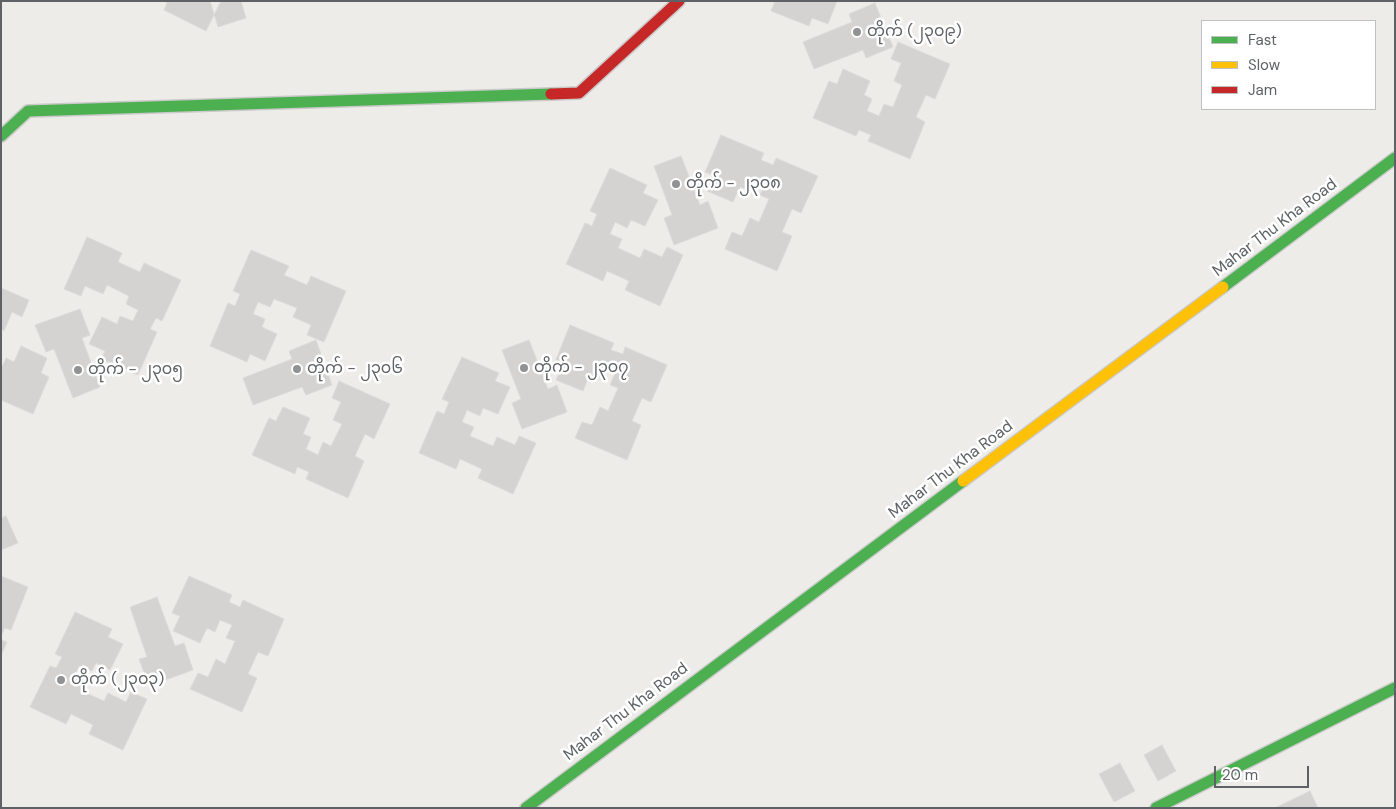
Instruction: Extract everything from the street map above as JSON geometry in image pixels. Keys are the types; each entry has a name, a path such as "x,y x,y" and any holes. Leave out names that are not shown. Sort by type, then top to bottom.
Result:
{"main road":[{"path":"1,136 28,111 579,92 678,1"},
{"name":"Mahar Thu Kha Road","path":"526,808 1395,158"},
{"path":"1156,808 1395,688"}],"building":[{"path":"164,1 221,1 206,31 164,10 167,3"},
{"path":"210,1 241,1 246,18 218,27"},
{"path":"775,1 837,1 828,24 812,18 809,26 771,11"},
{"name":"တိုက် (၂၃၀၉)","path":"875,3 893,47 866,58 863,50 814,69 803,42 852,22 849,14"},
{"path":"898,42 950,64 935,99 926,95 916,117 925,122 910,159 868,141 871,135 859,130 856,136 813,118 829,81 837,84 843,69 870,81 864,95 872,99 867,111 879,116 884,104 893,107 902,85 894,81 901,63 891,59"},
{"path":"721,135 764,153 761,160 773,165 776,158 818,176 801,213 792,209 782,232 792,236 777,271 725,249 732,232 742,236 750,218 759,222 769,199 760,195 765,183 753,178 748,190 740,187 733,202 707,191 713,175 705,172"},
{"name":"တိုက် - ၂၃၀၈","path":"681,156 700,205 708,201 718,228 674,245 664,218 672,215 654,166"},
{"path":"610,168 647,185 643,193 658,200 645,226 631,220 627,228 615,222 610,234 622,239 618,248 640,258 644,249 662,257 667,247 683,255 660,306 625,290 629,281 607,271 603,281 566,264 585,223 592,226 597,214 590,211"},
{"path":"87,237 122,253 118,262 140,272 144,263 181,280 162,321 156,318 150,329 157,332 138,375 101,359 105,351 89,344 102,317 117,324 120,316 133,321 138,310 126,304 129,296 107,285 103,294 85,286 81,296 64,289"},
{"path":"251,250 289,266 284,275 307,285 311,276 346,291 324,342 307,335 311,325 293,317 297,308 274,299 270,307 258,302 253,314 265,319 262,327 277,334 265,361 250,354 247,362 210,346 228,303 235,306 240,294 233,291"},
{"path":"1,288 29,300 22,317 12,312 4,331 1,329"},
{"name":"တိုက် - ၂၃၀၅","path":"80,309 90,335 82,338 100,387 73,398 54,349 46,352 35,325"},
{"path":"570,325 614,343 611,350 623,354 625,347 667,365 651,402 642,398 632,421 641,425 627,460 575,438 582,422 592,425 600,407 608,411 618,388 610,385 615,373 603,368 598,380 589,376 583,391 556,380 563,365 555,362"},
{"name":"တိုက် - ၂၃၀၆","path":"316,340 332,385 306,395 302,387 253,405 243,378 292,359 289,351"},
{"name":"တိုက် - ၂၃၀၇","path":"529,340 548,389 557,385 567,412 522,429 512,403 521,399 502,350"},
{"path":"21,346 47,358 41,373 49,377 33,414 1,400 1,369 6,358 14,362"},
{"path":"462,357 499,373 495,381 510,387 498,414 483,408 480,416 467,410 462,422 474,427 470,436 493,446 497,437 515,445 519,436 536,443 513,494 478,478 482,469 460,459 456,469 419,453 437,411 444,414 449,402 442,399"},
{"path":"339,381 390,404 374,439 365,434 355,456 364,461 348,498 306,479 309,472 297,467 295,474 252,455 269,418 276,421 283,407 310,418 303,434 311,437 306,449 318,455 323,442 331,446 342,424 333,420 341,402 332,398"},
{"path":"6,516 18,543 1,550 1,518"},
{"path":"1,576 28,587 11,630 5,628 1,636"},
{"name":"တိုက် (၂၃၀၃)","path":"189,576 232,595 229,602 240,607 243,600 284,619 268,656 258,652 248,674 257,678 242,712 190,689 198,673 208,677 216,659 225,664 235,641 226,638 232,625 220,620 215,632 207,628 200,643 173,631 180,616 172,613"},
{"name":"တိုက် (၂၃၀၃)","path":"157,597 175,646 184,643 193,670 149,686 139,659 147,657 130,607"},
{"name":"တိုက် (၂၃၀၃)","path":"75,612 112,629 108,637 123,644 110,670 96,663 92,671 79,666 74,677 86,683 82,691 104,701 108,693 126,702 131,692 147,699 123,750 89,734 93,725 71,714 66,724 30,707 50,666 56,668 62,657 55,654"},
{"path":"1,640 7,642 1,656"},
{"path":"1162,745 1176,771 1158,781 1144,755"},
{"path":"1120,763 1135,791 1114,802 1099,774"},
{"path":"1310,791 1318,808 1275,808"}],"traffic: fast":[{"path":"1,136 28,111 551,94"},
{"path":"1223,287 1395,158"},
{"path":"526,808 963,481"},
{"path":"1156,808 1395,688"}],"traffic: slow":[{"path":"963,481 1223,287"}],"traffic: jam":[{"path":"551,94 579,93 679,1"}],"place":[{"name":"တိုက် (၂၃၀၉)","path":"857,32"},
{"name":"တိုက် - ၂၃၀၈","path":"676,184"},
{"name":"တိုက် - ၂၃၀၇","path":"524,368"},
{"name":"တိုက် - ၂၃၀၆","path":"297,369"},
{"name":"တိုက် - ၂၃၀၅","path":"78,370"},
{"name":"တိုက် (၂၃၀၃)","path":"61,680"}]}
